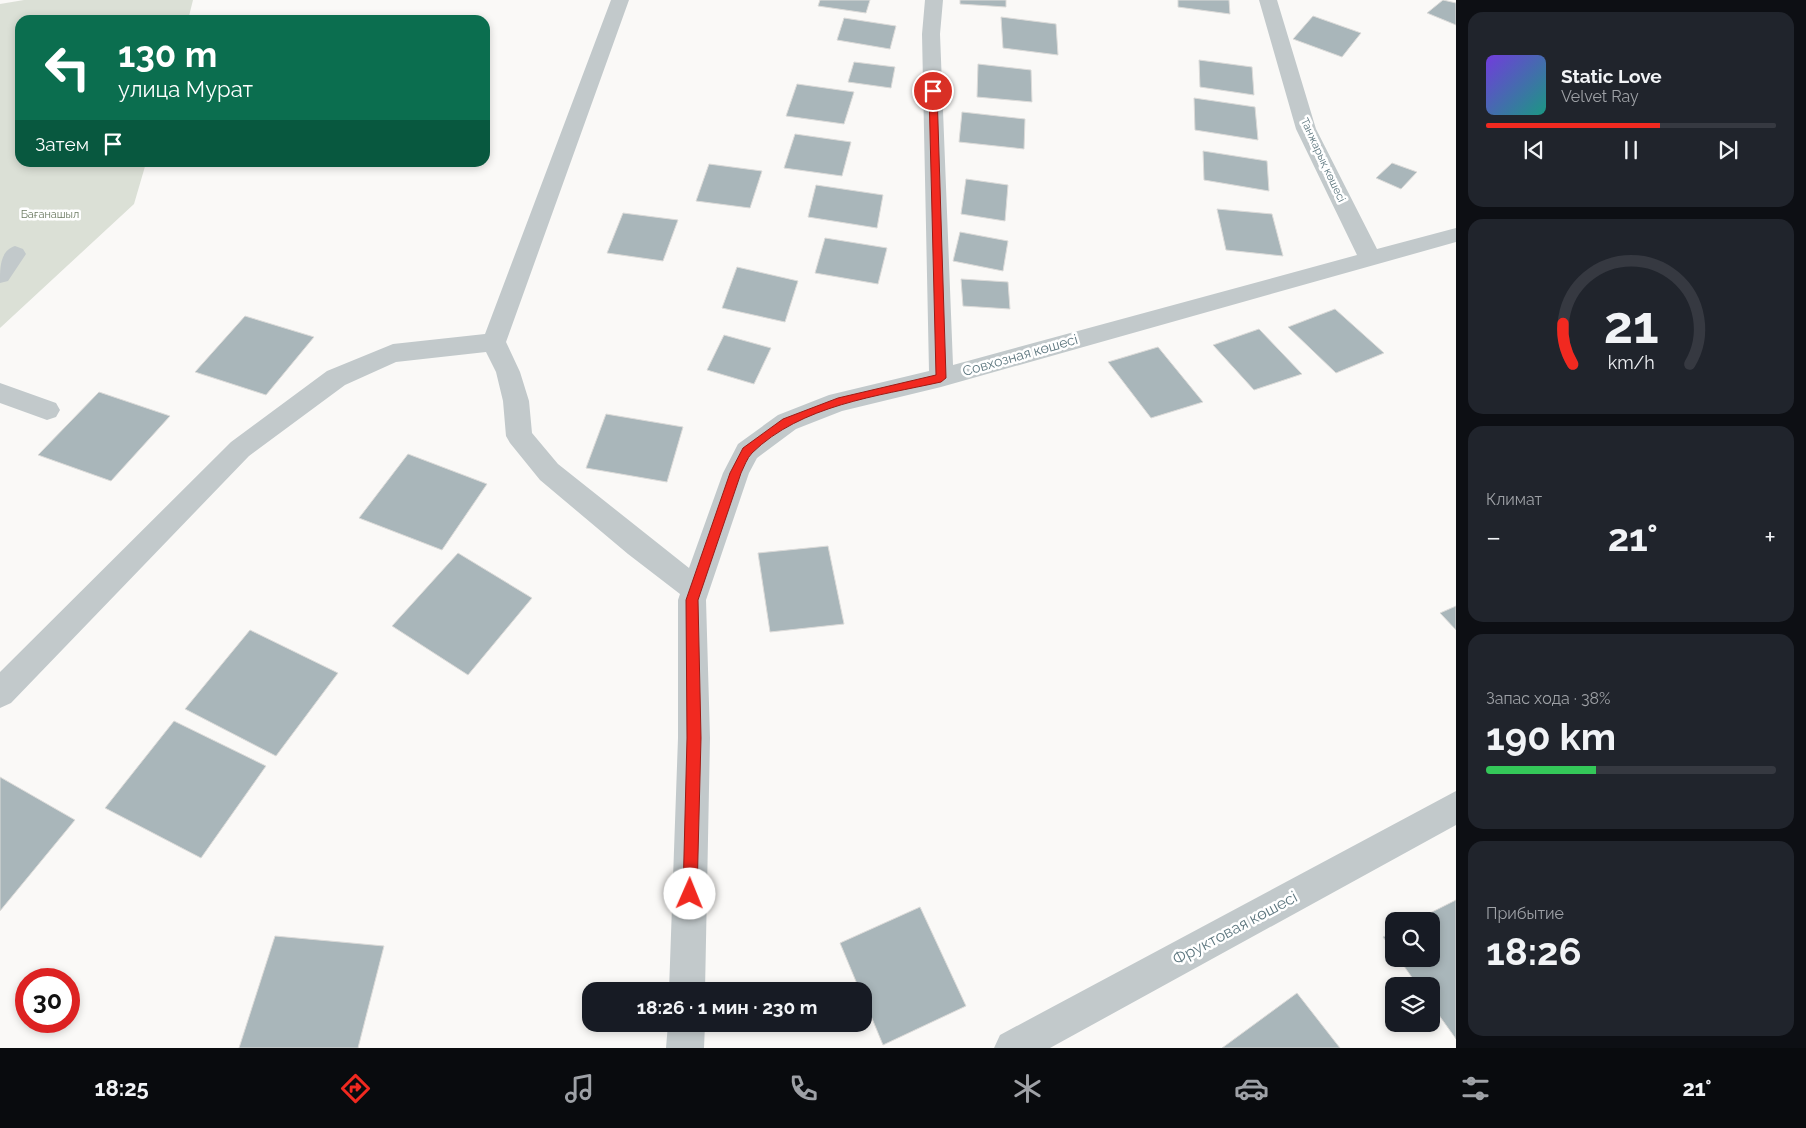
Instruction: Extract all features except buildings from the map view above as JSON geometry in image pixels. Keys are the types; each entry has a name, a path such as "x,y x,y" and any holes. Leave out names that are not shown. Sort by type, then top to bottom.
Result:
{"street":[{"path":"620,0 494,342 508,372 516,401 519,436 549,472 638,546 696,590"},
{"path":"934,0 932,34 941,378"},
{"name":"Танжарық көшесі","path":"1268,0 1306,129 1370,258"},
{"name":"Совхозная көшесі","path":"687,982 694,738 692,600 736,473 747,451 787,422 838,402 941,378 1456,235"},
{"path":"0,275 15,254"},
{"path":"0,693 240,449 292,409 336,378 393,353 494,342"},
{"path":"0,393 46,410"},
{"name":"Фруктовая көшесі","path":"1013,1048 1456,807"},
{"path":"685,1048 686,1032"}],"green space":[{"name":"Бағанашыл","path":"24,0 193,0 189,15 15,15 15,167 145,167 134,204 0,328 0,4"}],"route":[{"path":"690,894 694,738 692,600 736,473 747,451 787,422 838,402 941,378 933,91"}]}
